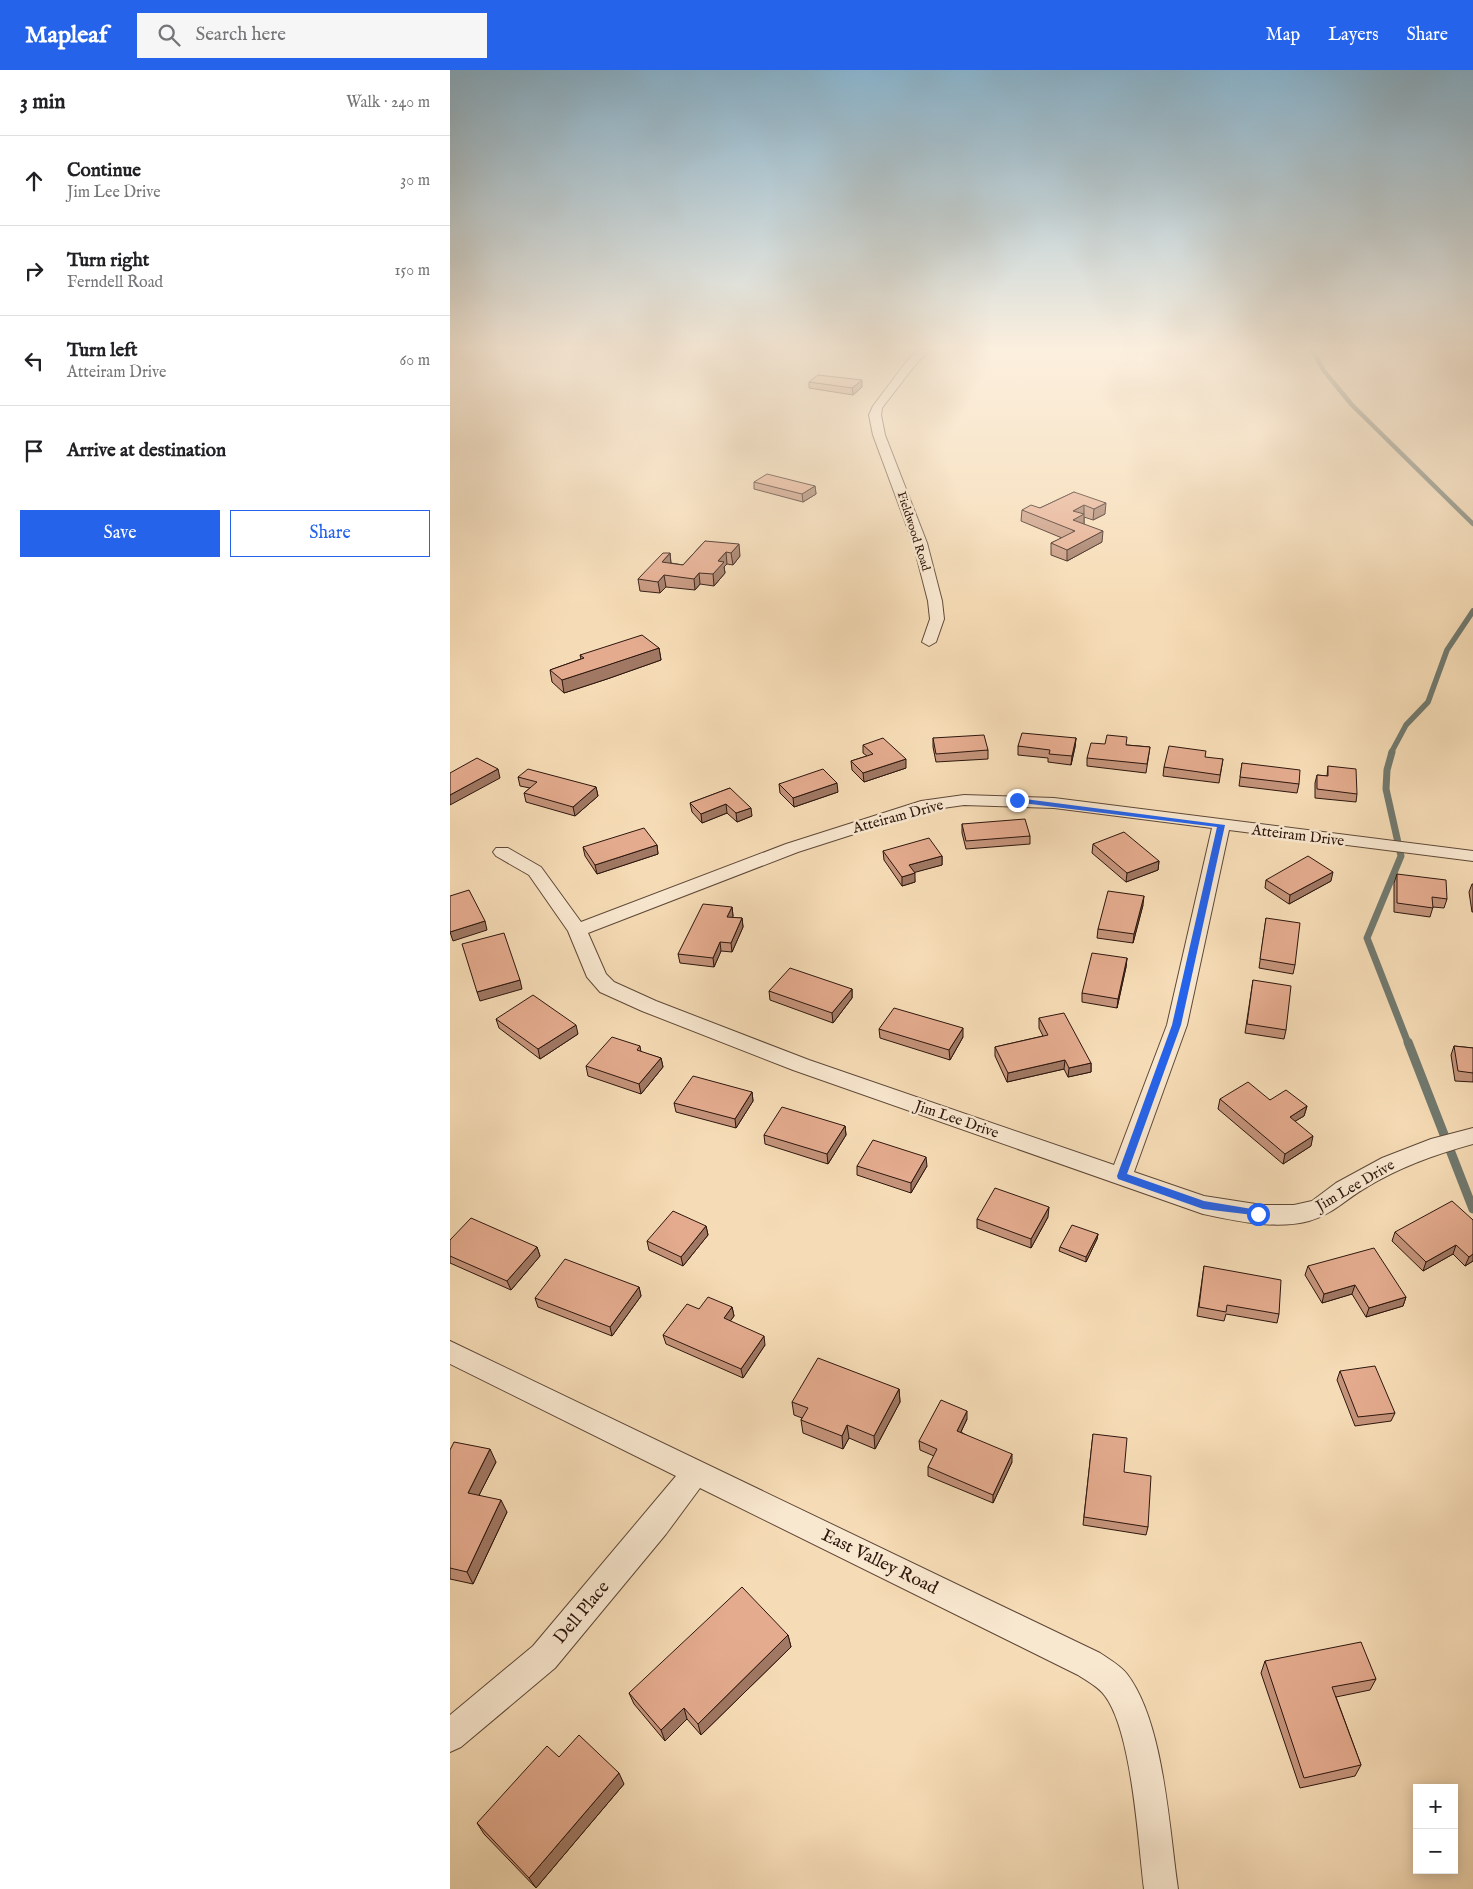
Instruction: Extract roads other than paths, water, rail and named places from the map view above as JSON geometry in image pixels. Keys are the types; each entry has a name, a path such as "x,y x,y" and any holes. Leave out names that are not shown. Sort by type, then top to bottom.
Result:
{"street":[{"name":"Fieldwood Road","path":"879,435 920,543 936,601 937,619 929,642"},
{"name":"Atteiram Drive","path":"577,930 792,848 928,805 964,800 1017,800 1473,856"},
{"path":"1122,1176 1176,1025 1221,825"},
{"name":"Jim Lee Drive","path":"502,852 535,871 577,930 597,977 607,986 649,1006 801,1065 1203,1205 1258,1214 1288,1215 1320,1208 1343,1190 1412,1153 1473,1136"},
{"name":"East Valley Road","path":"450,1352 1089,1664 1115,1683 1129,1705 1142,1752 1161,1889"},
{"name":"Dell Place","path":"450,1736 544,1657 656,1524 696,1472"}],"waterway":[{"path":"1382,435 1473,524"},
{"path":"1391,753 1406,725 1428,702 1447,650 1473,611"},
{"path":"1392,752 1387,770 1386,789 1401,856 1367,938 1408,1043"},
{"path":"1408,1042 1473,1209"}]}
